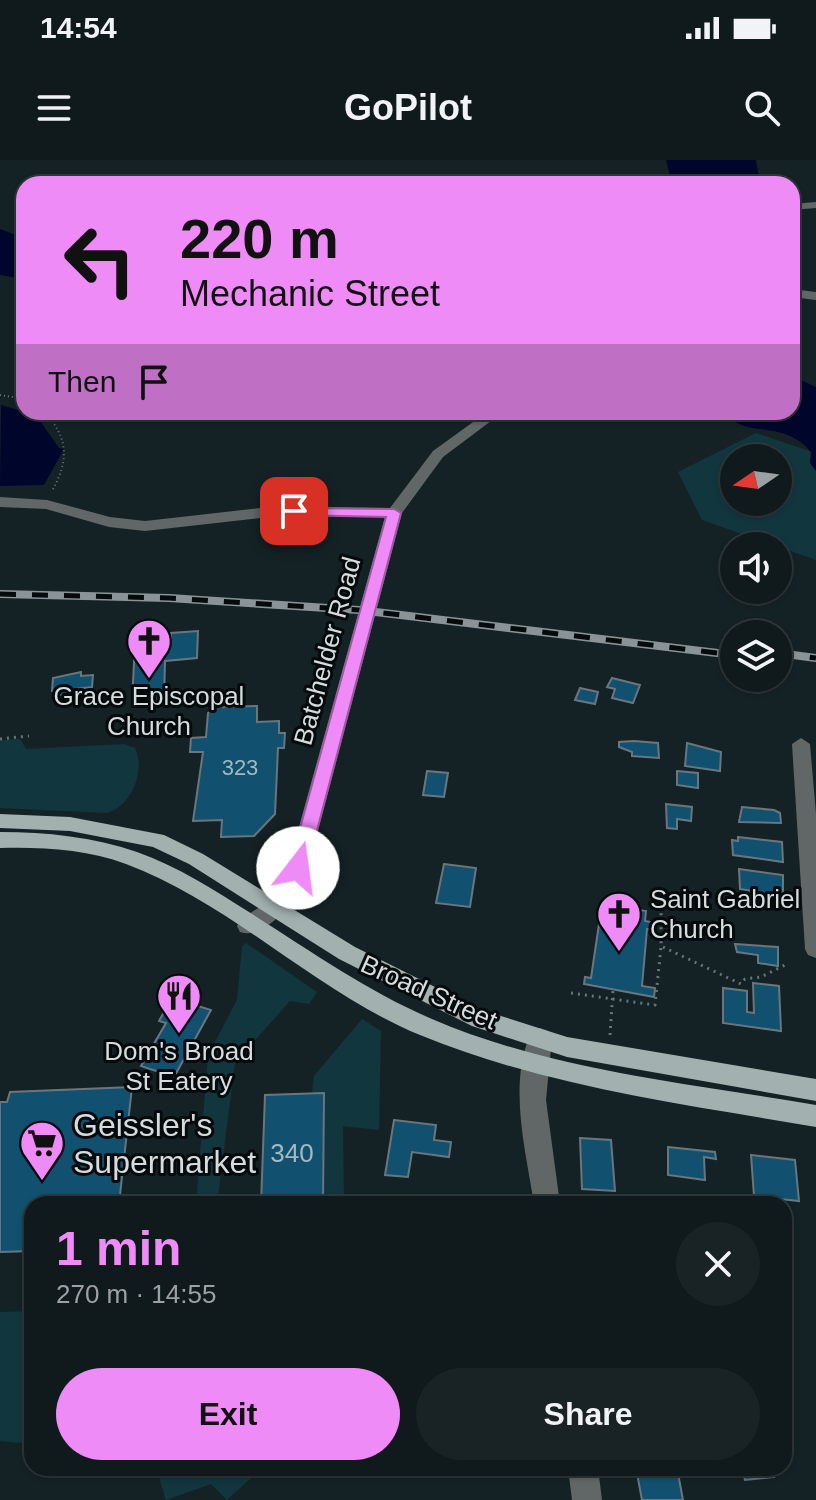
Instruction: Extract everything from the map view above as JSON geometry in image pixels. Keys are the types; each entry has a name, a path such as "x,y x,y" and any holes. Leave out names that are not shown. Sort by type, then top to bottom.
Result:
{"main road":[{"name":"Broad Street","path":"0,821 147,864 393,1012 427,1028 533,1064 657,1092 816,1116"},
{"name":"Broad Street","path":"0,840 34,831 119,832 157,840 196,859 274,908 435,1000 540,1038 607,1055 816,1090"},
{"path":"109,852 119,832"}],"street":[{"name":"Batchelder Road","path":"248,926 274,908 295,880 394,513 438,454 485,420"},
{"path":"0,502 43,504 109,522 145,526 278,511 394,513"},
{"path":"801,744 816,949"},
{"path":"540,1038 533,1064 532,1100 546,1196"},
{"path":"584,1476 587,1500"}],"path":[{"path":"43,504 56,485 67,450 60,428 52,420"},
{"path":"0,739 29,736"},
{"path":"571,993 655,1005 661,947 661,894"},
{"path":"661,947 741,984 745,979 761,977 785,965"},
{"path":"607,1055 613,990"}],"shaded area":[{"path":"756,433 788,444 734,444"},
{"path":"792,445 812,452 810,461 816,471 816,560 792,552 792,532 736,532 702,520 678,472 720,451 720,516 792,516"},
{"path":"20,739 26,749 124,744 135,748 139,767 134,786 123,803 107,813 0,808 0,740"},
{"path":"246,943 317,992 309,1004 290,1001 235,1063 218,1196 197,1196 208,1055 237,1000 242,946"},
{"path":"362,1019 381,1031 379,1130 343,1126 344,1196 323,1196 324,1094 312,1093 314,1076"},
{"path":"24,1311 24,1443 0,1441 0,1312"},
{"path":"158,1476 253,1476 227,1500 211,1484 166,1500"}],"water":[{"path":"666,160 756,160 759,176 670,176"},
{"path":"0,229 16,235 16,278 0,275"},
{"path":"800,380 816,387 816,471 810,463 811,452 800,442 788,435 732,420 800,420"},
{"path":"1,405 16,409 16,420 39,420 59,448 64,449 44,485 0,486"}],"building":[{"name":"Grace Episcopal Church","path":"198,631 197,658 165,661 164,700 132,702 135,643 171,640 171,633"},
{"path":"81,672 81,676 93,675 92,687 76,689 75,694 59,695 60,691 52,691 53,678"},
{"path":"612,678 640,685 633,703 612,698 615,689 607,687"},
{"path":"580,688 598,692 595,704 575,700"},
{"path":"257,706 257,722 279,721 279,733 285,733 284,748 278,748 275,814 254,836 221,837 222,820 193,821 203,752 190,752 191,738 206,737 208,713 217,707"},
{"path":"619,742 658,743 659,758 632,756 632,752 619,747"},
{"path":"687,743 721,752 720,771 685,766"},
{"path":"427,771 448,773 444,797 423,795"},
{"path":"677,771 698,773 698,788 677,785"},
{"path":"666,804 692,807 691,821 677,819 677,829 667,828"},
{"path":"742,807 774,810 780,813 781,823 739,822"},
{"path":"738,837 782,842 783,862 733,855 732,840 738,841"},
{"path":"444,864 476,868 470,907 436,903"},
{"path":"739,869 783,875 783,896 740,889"},
{"name":"Saint Gabriel Church","path":"602,904 646,911 645,921 651,922 651,930 647,929 642,986 655,988 654,997 584,984 585,977 591,978"},
{"path":"735,944 778,947 778,966 758,963 758,955 737,952"},
{"path":"753,983 779,986 781,1031 723,1023 723,988 747,991 747,1012 754,1013"},
{"path":"172,998 211,1010 174,1077 141,1066 166,1023 159,1021"},
{"path":"132,1087 120,1196 24,1196 24,1251 0,1252 0,1102 7,1102 10,1092"},
{"path":"324,1093 323,1196 261,1196 265,1095"},
{"path":"394,1120 436,1125 434,1140 451,1142 449,1157 412,1152 408,1177 385,1175"},
{"path":"580,1138 611,1140 615,1191 582,1189"},
{"path":"668,1147 715,1152 716,1159 704,1157 705,1180 668,1175"},
{"path":"751,1155 795,1160 799,1201 792,1200 792,1196 754,1196"},
{"path":"638,1476 678,1476 683,1500 642,1500"},
{"path":"744,1476 774,1477 745,1480"}],"railway":[{"path":"0,594 169,598 359,610 720,653"},
{"path":"792,655 816,658"}],"place":[{"name":"Grace Episcopal Church","path":"149,680"},
{"name":"Saint Gabriel Church","path":"619,953"},
{"name":"Dom's Broad St Eatery","path":"179,1035"},
{"name":"Geissler's Supermarket","path":"42,1182"}],"route":[{"path":"294,511 394,513 298,868"}]}
